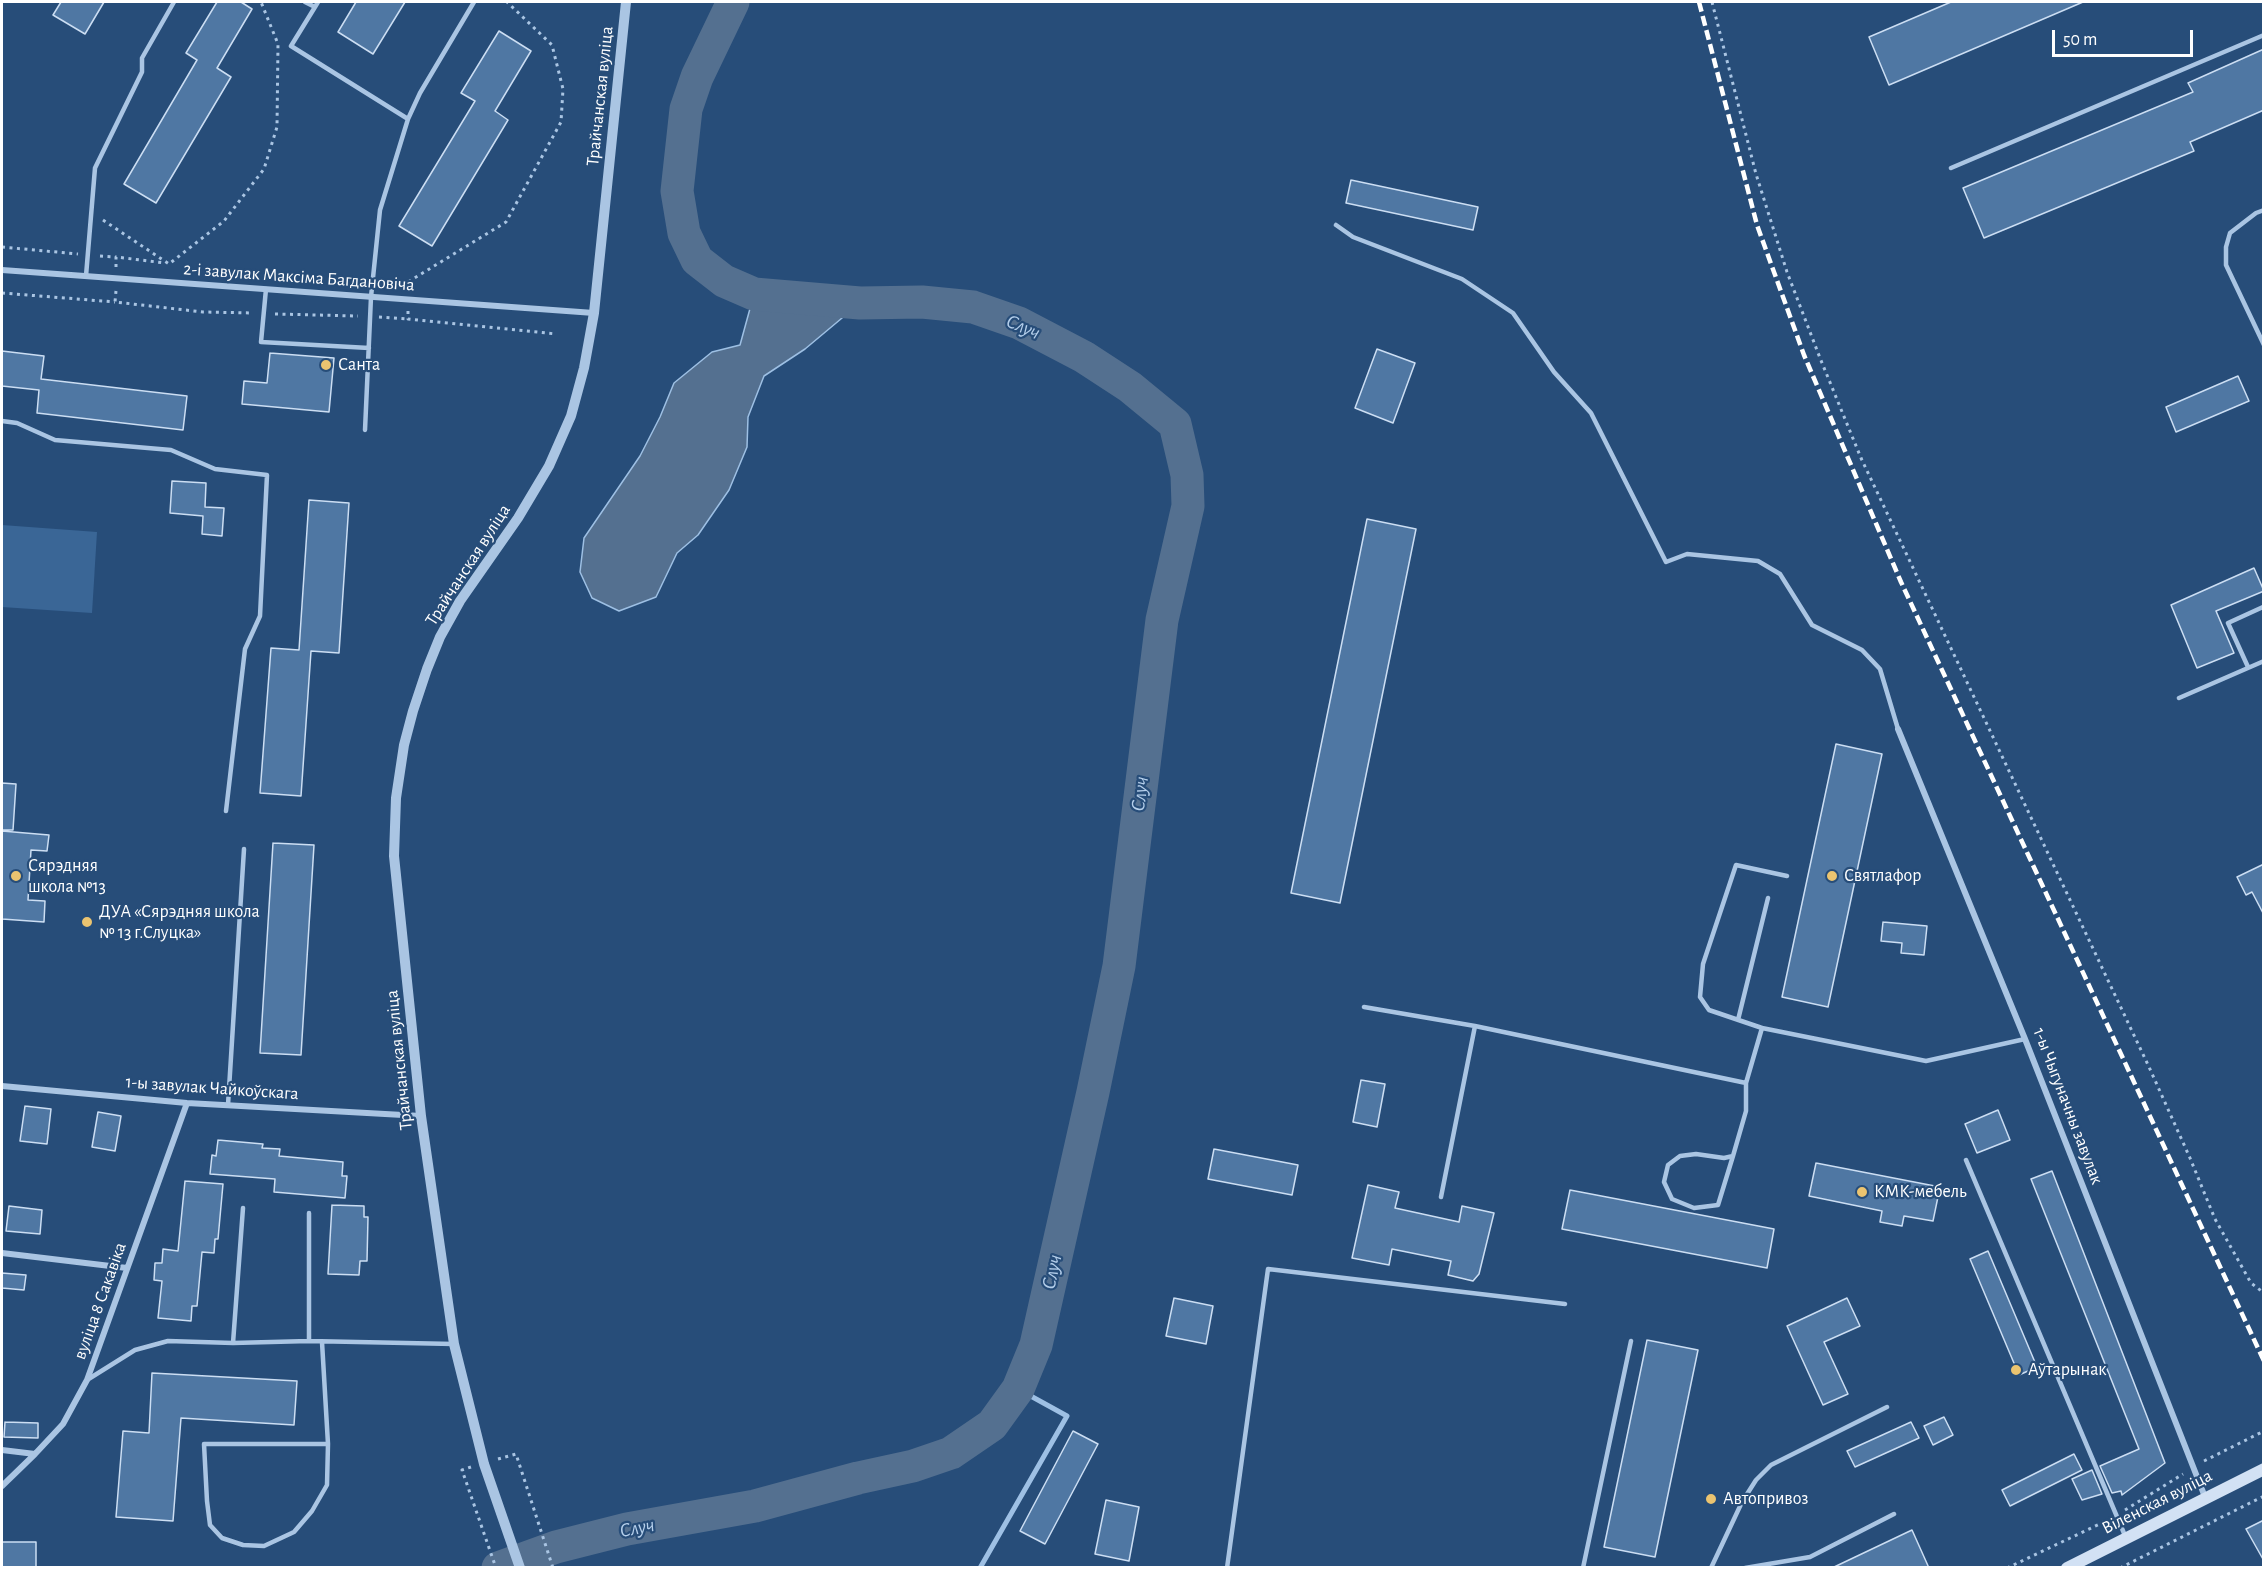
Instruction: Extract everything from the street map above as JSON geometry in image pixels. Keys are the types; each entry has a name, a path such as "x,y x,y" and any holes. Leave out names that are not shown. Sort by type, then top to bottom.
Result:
{"main road":[{"name":"Віленская вуліца","path":"2067,1568 2205,1497 2262,1472"}],"street":[{"name":"Трайчанская вуліца","path":"520,1568 487,1472 453,1344 421,1116 394,856 396,798 404,745 427,669 440,637 460,601 518,518 549,466 571,416 584,368 594,313 626,2"},
{"name":"2-і завулак Максіма Багдановіча","path":"2,270 594,313"},
{"name":"1-ы Чыгуначны завулак","path":"1898,729 2025,1039 2205,1497"},
{"name":"1-ы завулак Чайкоўскага","path":"2,1086 187,1103 421,1116"},
{"name":"вуліца 8 Сакавіка","path":"2,1486 63,1424 87,1380 187,1103"},
{"path":"2,1253 127,1268"},
{"path":"2,1450 35,1455"}],"lane":[{"path":"86,276 95,168 142,72 142,58 174,2"},
{"path":"305,2 316,4 291,46 408,119"},
{"path":"364,430 371,297 380,210 408,119 420,93 474,2"},
{"path":"1951,168 2264,35"},
{"path":"2264,210 2256,213 2230,233 2226,247 2226,265 2264,345"},
{"path":"1336,225 1353,237 1462,279 1513,314 1554,372 1591,413 1666,562 1687,555 1758,561 1780,574 1812,624 1863,650 1880,669 1898,729"},
{"path":"266,290 261,342 369,348"},
{"path":"2,421 17,423 55,440 171,450 214,469 267,475 260,616 245,649 226,811"},
{"path":"2248,667 2228,623 2263,607"},
{"path":"2179,698 2264,661"},
{"path":"228,1105 244,849"},
{"path":"1787,876 1736,865 1703,964 1700,997 1708,1010 1762,1028 1926,1060 2025,1039"},
{"path":"1738,1020 1768,898"},
{"path":"1364,1007 1475,1026 1746,1083"},
{"path":"1441,1197 1475,1026"},
{"path":"1732,1156 1724,1158 1696,1154 1680,1156 1668,1165 1664,1182 1672,1199 1694,1208 1718,1204 1746,1111 1746,1083 1762,1028"},
{"path":"1966,1160 2126,1538"},
{"path":"233,1343 243,1208"},
{"path":"309,1213 309,1341"},
{"path":"1227,1568 1268,1269 1565,1304"},
{"path":"87,1380 135,1350 168,1341 453,1344"},
{"path":"1583,1568 1631,1341"},
{"path":"322,1342 328,1444 327,1485 312,1511 294,1532 264,1546 243,1545 222,1538 210,1525 204,1444 328,1444"},
{"path":"1711,1568 1742,1503 1756,1480 1771,1465 1887,1407"},
{"path":"1745,1568 1771,1566 1810,1557 1894,1514"}],"path":[{"path":"2,247 169,264 224,221 264,169 277,127 278,44 261,2"},
{"path":"408,319 408,282 506,222 561,122 563,89 552,45 507,2"},
{"path":"1712,2 1756,174 1787,272 1861,458 1982,709 2149,1067 2215,1219 2251,1283 2264,1293"},
{"path":"91,213 169,264"},
{"path":"115,302 116,257"},
{"path":"2,293 203,312 370,316 556,334"},
{"path":"2007,1568 2116,1516 2193,1467 2264,1431"},
{"path":"516,1454 553,1568"},
{"path":"462,1470 496,1568"},
{"path":"2120,1568 2264,1496"}],"shaded area":[{"path":"754,294 860,303 805,349 764,376 748,417 747,447 729,490 698,535 677,553 656,597 619,611 592,598 580,572 584,538 640,456 674,383 712,352 740,345"},
{"path":"2,525 97,532 92,613 2,607"}],"building":[{"path":"61,2 104,2 85,34 53,15"},
{"path":"217,2 241,2 252,9 217,68 231,77 156,203 124,184 197,60 186,53"},
{"path":"356,2 405,2 373,54 338,32"},
{"path":"1951,2 2083,2 1889,85 1869,37"},
{"path":"499,31 531,51 495,111 508,120 432,246 399,226 475,101 461,93"},
{"path":"2264,49 2264,110 2190,142 2194,151 1984,238 1963,188 2193,92 2188,83"},
{"path":"1351,180 1478,207 1473,230 1346,203"},
{"path":"1377,349 1415,363 1393,423 1355,408"},
{"path":"2,351 44,356 41,379 187,396 183,430 37,413 39,390 2,386"},
{"path":"270,353 334,358 329,412 242,404 244,381 267,383"},
{"path":"2238,376 2249,401 2176,432 2166,407"},
{"path":"172,481 206,483 205,507 224,508 222,536 202,534 203,516 170,513"},
{"path":"309,500 349,503 339,653 311,651 301,796 260,793 271,648 299,650"},
{"path":"1367,519 1416,529 1340,903 1291,893"},
{"path":"2254,568 2264,591 2216,611 2234,653 2197,668 2171,605"},
{"name":"Святлафор","path":"1836,744 1882,754 1828,1007 1782,997"},
{"path":"2,783 16,784 13,830 2,830"},
{"name":"Сярэдняя школа №13","path":"2,831 49,835 47,851 31,850 28,900 45,901 44,922 2,919"},
{"path":"273,843 314,845 301,1055 260,1053"},
{"path":"2264,864 2264,915 2252,892 2246,895 2237,877"},
{"path":"1883,922 1927,926 1924,955 1901,953 1902,943 1881,941"},
{"path":"1361,1080 1385,1084 1377,1127 1353,1122"},
{"path":"25,1106 51,1109 47,1144 20,1141"},
{"path":"1998,1110 2010,1140 1977,1153 1965,1124"},
{"path":"98,1112 121,1116 115,1151 92,1147"},
{"path":"218,1140 263,1144 262,1148 280,1149 279,1156 343,1162 342,1176 347,1176 345,1198 274,1192 275,1179 210,1174 212,1155 216,1156"},
{"path":"1214,1149 1298,1165 1292,1195 1208,1179"},
{"path":"1816,1163 1940,1187 1933,1221 1904,1216 1902,1226 1880,1222 1882,1211 1809,1196"},
{"path":"2052,1171 2165,1463 2122,1495 2121,1491 2112,1493 2100,1466 2139,1449 2031,1179"},
{"path":"185,1181 223,1184 218,1239 215,1239 214,1253 202,1252 197,1306 192,1306 191,1321 158,1318 162,1281 154,1280 155,1263 162,1263 163,1249 178,1251"},
{"path":"1368,1185 1399,1192 1395,1208 1459,1222 1462,1206 1494,1213 1479,1274 1473,1281 1448,1275 1451,1261 1392,1249 1389,1265 1352,1258"},
{"path":"1570,1190 1774,1229 1767,1268 1562,1229"},
{"path":"332,1205 364,1206 364,1217 368,1217 367,1261 360,1261 359,1275 328,1274"},
{"path":"9,1206 42,1210 40,1234 6,1231"},
{"path":"1988,1251 2037,1367 2019,1375 1970,1259"},
{"path":"2,1273 26,1275 24,1290 2,1288"},
{"path":"1174,1298 1213,1306 1206,1344 1166,1336"},
{"path":"1847,1298 1860,1326 1824,1342 1848,1394 1823,1405 1787,1326"},
{"path":"1647,1340 1698,1350 1655,1557 1604,1547"},
{"path":"152,1373 297,1381 294,1425 181,1418 173,1521 116,1517 123,1431 149,1433"},
{"path":"1944,1417 1953,1435 1933,1445 1924,1426"},
{"path":"5,1422 38,1423 38,1438 4,1437"},
{"path":"1911,1422 1919,1438 1855,1467 1847,1451"},
{"path":"1073,1431 1098,1444 1045,1544 1020,1531"},
{"path":"2074,1454 2082,1470 2010,1506 2002,1490"},
{"path":"2092,1470 2102,1494 2082,1500 2072,1479"},
{"path":"1106,1500 1139,1507 1129,1561 1095,1554"},
{"path":"2264,1520 2264,1561 2246,1529"},
{"path":"1912,1530 1929,1568 1832,1568"},
{"path":"2,1542 36,1542 36,1568 2,1568"}],"waterway":[{"name":"Случ","path":"498,1568 556,1547 627,1529 755,1506 858,1478 913,1466 951,1453 992,1425 1018,1389 1036,1345 1119,966 1162,620 1188,506 1187,475 1175,424 1130,387 1084,357 1019,323 973,307 922,302 860,303 754,294 724,281 697,260 684,233 677,191 686,109 697,77 733,2"},
{"path":"980,1568 1067,1416 1018,1389"}],"railway":[{"path":"1699,2 1757,225 1804,355 1901,582 2264,1361"}],"place":[{"name":"Санта","path":"326,365"},
{"name":"Сярэдняя школа №13","path":"16,876"},
{"name":"Святлафор","path":"1832,876"},
{"name":"ДУА «Сярэдняя школа № 13 г.Слуцка»","path":"87,922"},
{"name":"КМК-мебель","path":"1862,1192"},
{"name":"Аўтарынак","path":"2016,1370"},
{"name":"Автопривоз","path":"1711,1499"}]}
